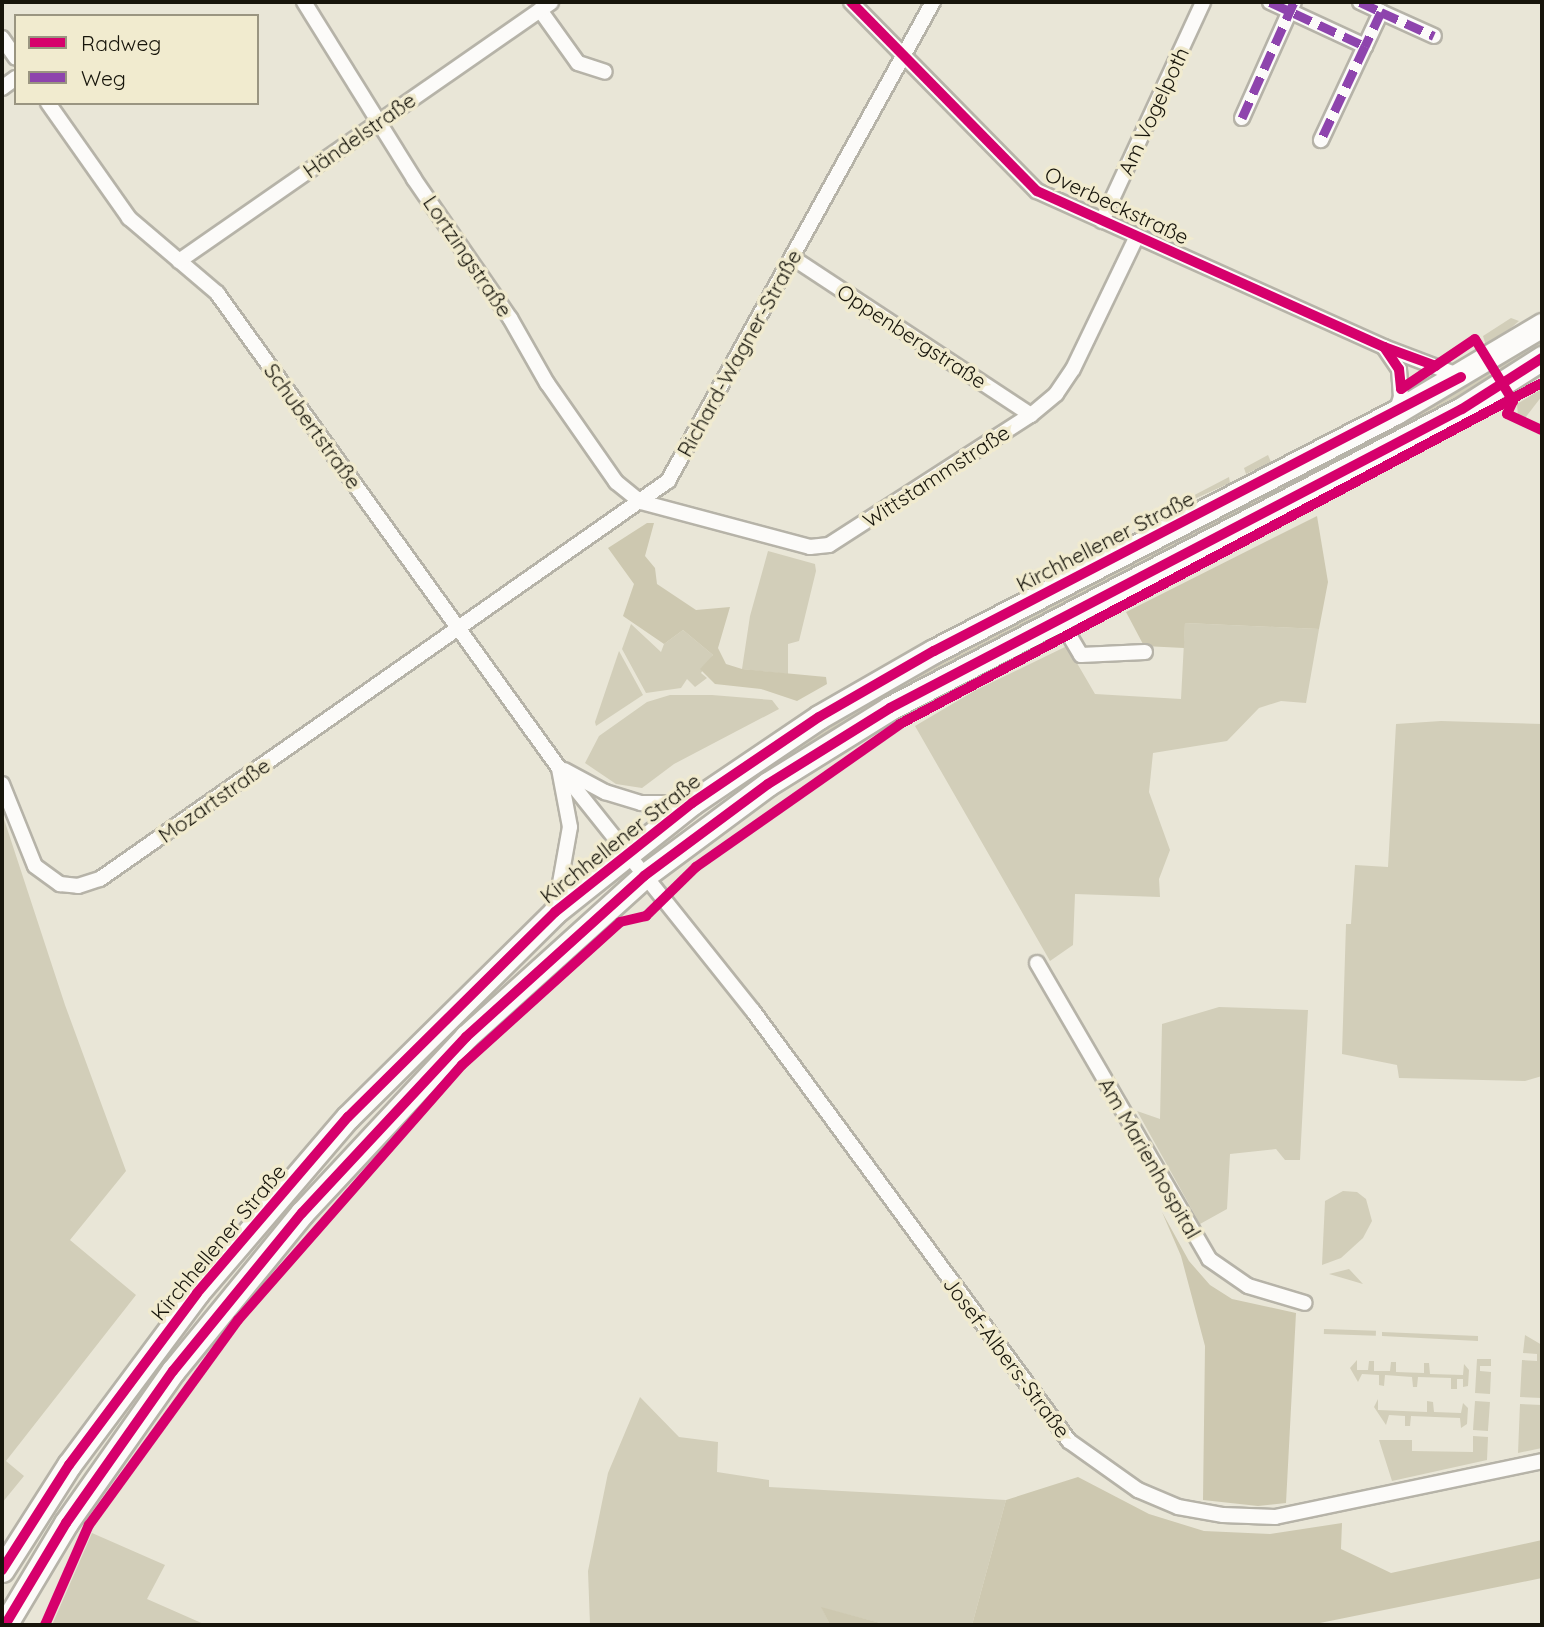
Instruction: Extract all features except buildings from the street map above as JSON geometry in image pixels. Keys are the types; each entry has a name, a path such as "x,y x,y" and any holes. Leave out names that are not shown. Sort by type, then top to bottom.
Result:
{"main road":[{"name":"Kirchhellener Straße","path":"2,1570 37,1513 149,1356 279,1197 348,1117 555,912 692,803 819,717 934,651 1461,377 1542,325"},
{"path":"5,1625 66,1523 173,1371 302,1213 466,1037 644,876 768,784 879,715 1059,618 1462,410 1542,358"},
{"path":"2,1542 18,1520 37,1513"}],"street":[{"name":"Lortzingstraße","path":"304,2 377,122 482,274 562,405 616,482 641,502"},
{"name":"Overbeckstraße","path":"851,2 904,51 1018,177 1037,191 1136,238 1384,347 1461,377"},
{"name":"Richard-Wagner-Straße","path":"459,628 668,481 933,2"},
{"name":"Am Vogelpoth","path":"1102,221 1203,2"},
{"path":"1270,2 1292,6 1365,46"},
{"path":"1360,2 1434,36"},
{"name":"Händelstraße","path":"179,261 545,6 578,62 605,72"},
{"path":"1242,118 1292,6"},
{"path":"1321,140 1381,12"},
{"path":"2,38 14,55"},
{"name":"Schubertstraße","path":"49,105 129,218 217,293 559,768 628,853"},
{"name":"Wittstammstraße","path":"641,502 819,549 1031,415 1056,394 1073,369 1136,238"},
{"name":"Oppenbergstraße","path":"793,258 1031,415"},
{"path":"1384,347 1399,369 1401,397 1396,412"},
{"path":"1059,618 1081,655 1145,652"},
{"name":"Mozartstraße","path":"2,784 35,866 60,884 89,884 459,628"},
{"name":"Schubertstraße","path":"559,768 605,792 642,803 692,803"},
{"name":"Schubertstraße","path":"555,912 570,827 559,768"},
{"name":"Kirchhellener Straße","path":"628,853 644,876"},
{"name":"Josef-Albers-Straße","path":"644,876 753,1011 1023,1383 1069,1441 1102,1468 1178,1507 1223,1515 1275,1517 1542,1461"},
{"name":"Am Marienhospital","path":"1037,963 1209,1259 1248,1286 1305,1303"}],"shaded area":[{"path":"1511,318 1519,321 1487,349 1483,336"},
{"path":"1542,335 1542,349 1504,374 1498,365"},
{"path":"1488,371 1493,380 919,680 658,851 752,779 915,672"},
{"path":"1540,390 1542,396 1525,418 1518,416 1517,404"},
{"path":"1268,455 1271,462 1246,474 1244,468"},
{"path":"1229,477 1230,483 1183,504 1183,501"},
{"path":"1317,516 1328,582 1319,629 1185,623 1184,648 1144,646 1126,612"},
{"path":"647,523 654,523 645,556 655,568 657,584 696,610 730,607 718,648 726,664 742,669 826,677 827,684 797,701 761,689 715,684 700,669 713,655 683,630 664,644 623,616 634,584 608,548"},
{"path":"768,551 815,564 816,571 799,641 788,644 788,674 742,669 750,616"},
{"path":"1185,623 1319,629 1306,703 1281,701 1259,708 1227,741 1153,753 1149,792 1170,850 1159,879 1160,897 1075,894 1073,945 1050,961 915,726 976,690 1067,646 1095,694 1181,699"},
{"path":"631,624 661,652 664,644 683,630 713,655 701,673 707,678 695,687 687,679 681,688 646,693 622,649"},
{"path":"619,651 643,695 596,726 595,722"},
{"path":"670,695 772,700 779,709 674,764 642,788 616,784 585,763 599,736 647,702"},
{"path":"1441,721 1542,724 1542,1076 1525,1081 1399,1078 1397,1065 1342,1054 1346,924 1351,924 1355,865 1388,867 1396,724"},
{"path":"2,813 65,1005 126,1171 70,1240 136,1295 6,1461 24,1476 2,1503"},
{"path":"1219,1007 1308,1010 1300,1160 1285,1160 1276,1149 1230,1154 1227,1209 1200,1224 1137,1111 1160,1119 1162,1024"},
{"path":"1343,1191 1357,1192 1366,1199 1372,1221 1363,1238 1341,1258 1322,1265 1325,1201"},
{"path":"1162,1212 1189,1261 1210,1285 1232,1299 1296,1313 1286,1503 1258,1506 1203,1500 1205,1346 1181,1256"},
{"path":"1349,1269 1363,1284 1329,1274"},
{"path":"1324,1329 1376,1331 1376,1336 1324,1334"},
{"path":"1382,1332 1478,1336 1478,1341 1382,1336"},
{"path":"1525,1335 1542,1345 1542,1398 1520,1397 1522,1360 1537,1361 1537,1354 1523,1353"},
{"path":"1477,1359 1491,1359 1491,1366 1480,1366 1480,1371 1491,1372 1490,1394 1475,1393"},
{"path":"1357,1360 1357,1370 1368,1370 1369,1361 1374,1361 1374,1371 1390,1371 1391,1362 1396,1362 1396,1372 1424,1373 1424,1363 1429,1363 1430,1374 1463,1375 1464,1364 1469,1370 1468,1386 1463,1387 1463,1379 1457,1379 1457,1389 1451,1389 1451,1378 1418,1377 1417,1387 1413,1387 1412,1377 1385,1375 1384,1386 1379,1385 1379,1375 1362,1374 1358,1382 1350,1368"},
{"path":"640,1397 679,1437 718,1442 717,1472 769,1480 769,1487 1006,1500 972,1625 888,1625 822,1608 830,1625 590,1625 588,1571 608,1473"},
{"path":"1378,1399 1378,1410 1427,1412 1427,1401 1433,1402 1434,1412 1461,1413 1463,1403 1468,1408 1467,1424 1461,1428 1460,1418 1411,1416 1410,1426 1405,1426 1405,1416 1389,1415 1386,1425 1374,1407"},
{"path":"1475,1401 1490,1402 1488,1431 1473,1430"},
{"path":"1520,1404 1542,1405 1542,1448 1518,1453"},
{"path":"1473,1436 1488,1437 1487,1460 1392,1481 1379,1440 1412,1440 1412,1451 1473,1452"},
{"path":"1078,1477 1149,1514 1204,1531 1270,1534 1342,1523 1341,1549 1391,1573 1542,1540 1542,1578 1310,1625 972,1625 1006,1500"},
{"path":"92,1533 165,1565 147,1599 206,1625 52,1625"},
{"path":"821,1607 888,1625 830,1625"}],"marked path":[{"path":"1270,2 1365,46 1321,140"},
{"path":"1242,118 1294,2"},
{"path":"1360,2 1381,12 1365,46"},
{"path":"1381,12 1434,36"}],"cycle path":[{"path":"851,2 1037,191 1384,347 1436,366"},
{"path":"1384,347 1399,369 1401,389 1475,339 1513,401 1507,414 1542,430"},
{"path":"5,1625 66,1523 173,1371 302,1213 466,1037 644,876 768,784 890,708 1462,409 1542,358"},
{"path":"2,1570 69,1465 197,1293 348,1117 555,912 692,803 819,717 934,651 1461,377"},
{"path":"45,1625 89,1525 238,1320 462,1065 620,922 646,916 696,867 900,724 1542,383"}]}
